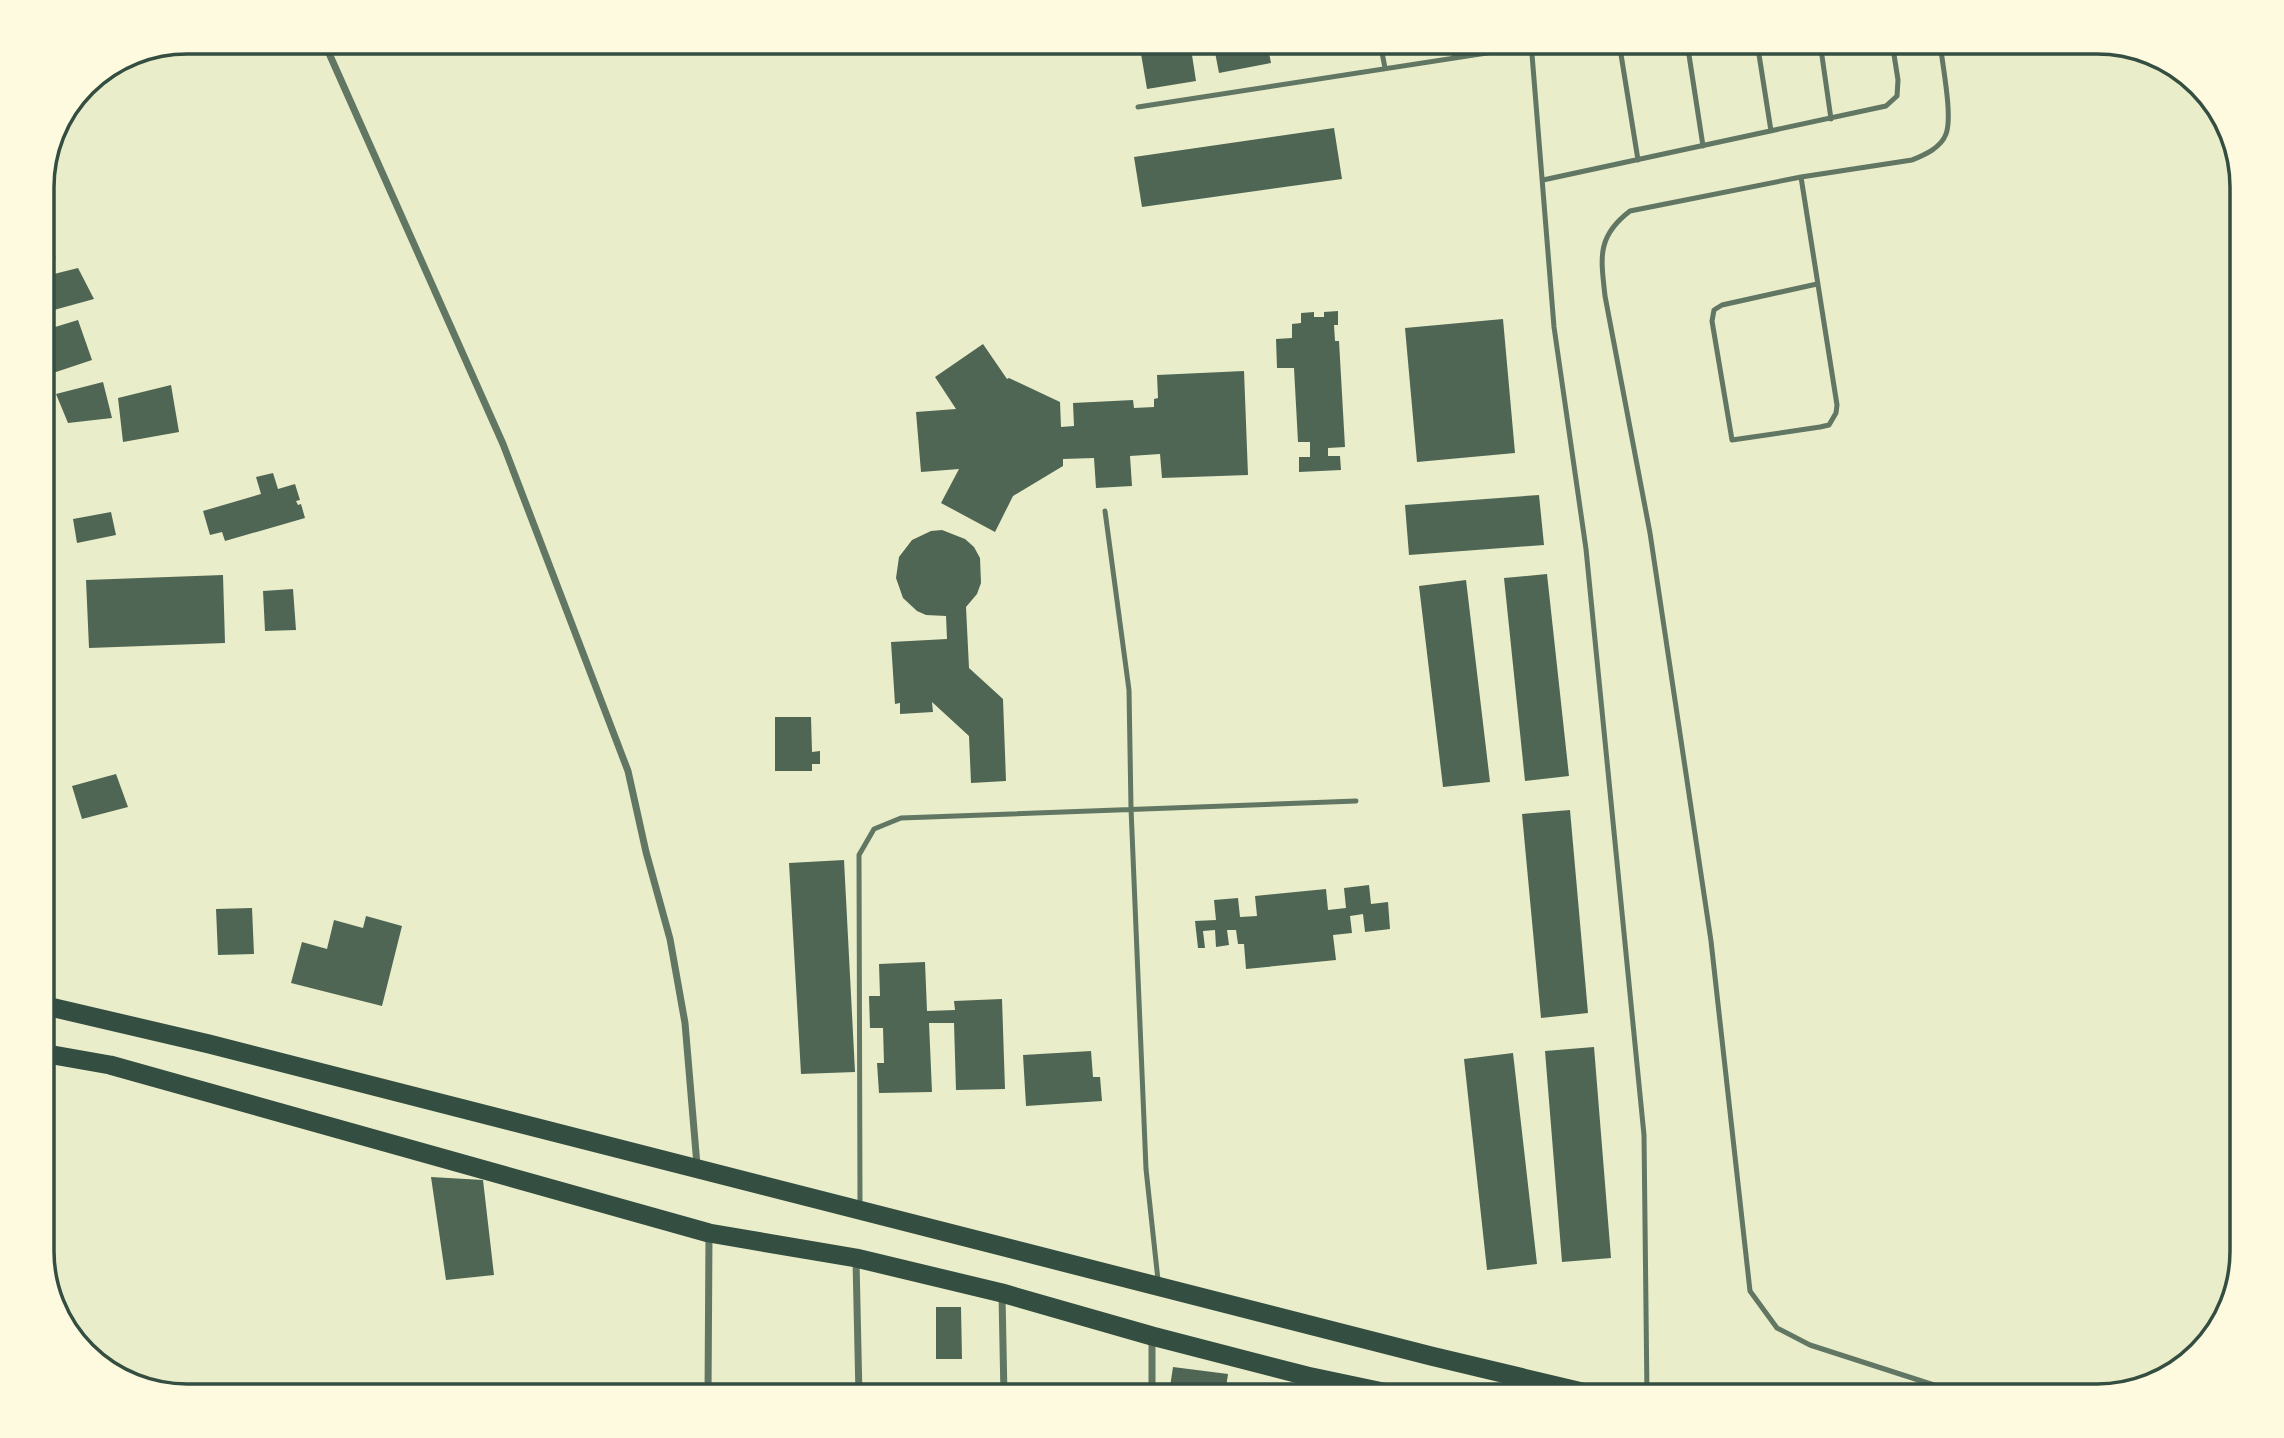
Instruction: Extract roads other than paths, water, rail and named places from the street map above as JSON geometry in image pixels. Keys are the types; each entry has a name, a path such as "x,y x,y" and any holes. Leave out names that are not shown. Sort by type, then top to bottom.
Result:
{"highway":[{"path":"55,1008 209,1044 1549,1384"},
{"path":"55,1055 110,1065 709,1233 856,1258 1002,1293 1152,1336 1301,1384"}],"street":[{"path":"330,55 458,349 503,444 628,771 646,852 670,939 685,1023 697,1169"},
{"path":"708,1384 709,1233"},
{"path":"856,1258 859,1384"},
{"path":"1002,1293 1004,1384"},
{"path":"1152,1336 1152,1384"}],"lane":[{"path":"1382,54 1385,68"},
{"path":"1138,107 1471,54"},
{"path":"1532,54 1554,327 1586,549 1644,1135 1647,1384"},
{"path":"1621,54 1638,160"},
{"path":"1689,54 1703,146"},
{"path":"1759,54 1771,131"},
{"path":"1822,54 1831,119"},
{"path":"1542,180 1886,106 1897,96 1898,80 1894,54"},
{"path":"1931,1384 1810,1345 1777,1328 1750,1292 1711,941 1650,533 1605,296 1601,259 1613,224 1630,211 1801,177 1912,160 1926,154 1938,146 1946,134 1948,110 1941,54"},
{"path":"1801,177 1837,405 1834,420 1829,425 1820,427 1732,440 1712,321 1714,310 1722,305 1817,284"},
{"path":"1105,511 1129,690 1131,808 1146,1169 1159,1287"},
{"path":"860,1211 859,855 874,829 901,818 1356,802"}]}
